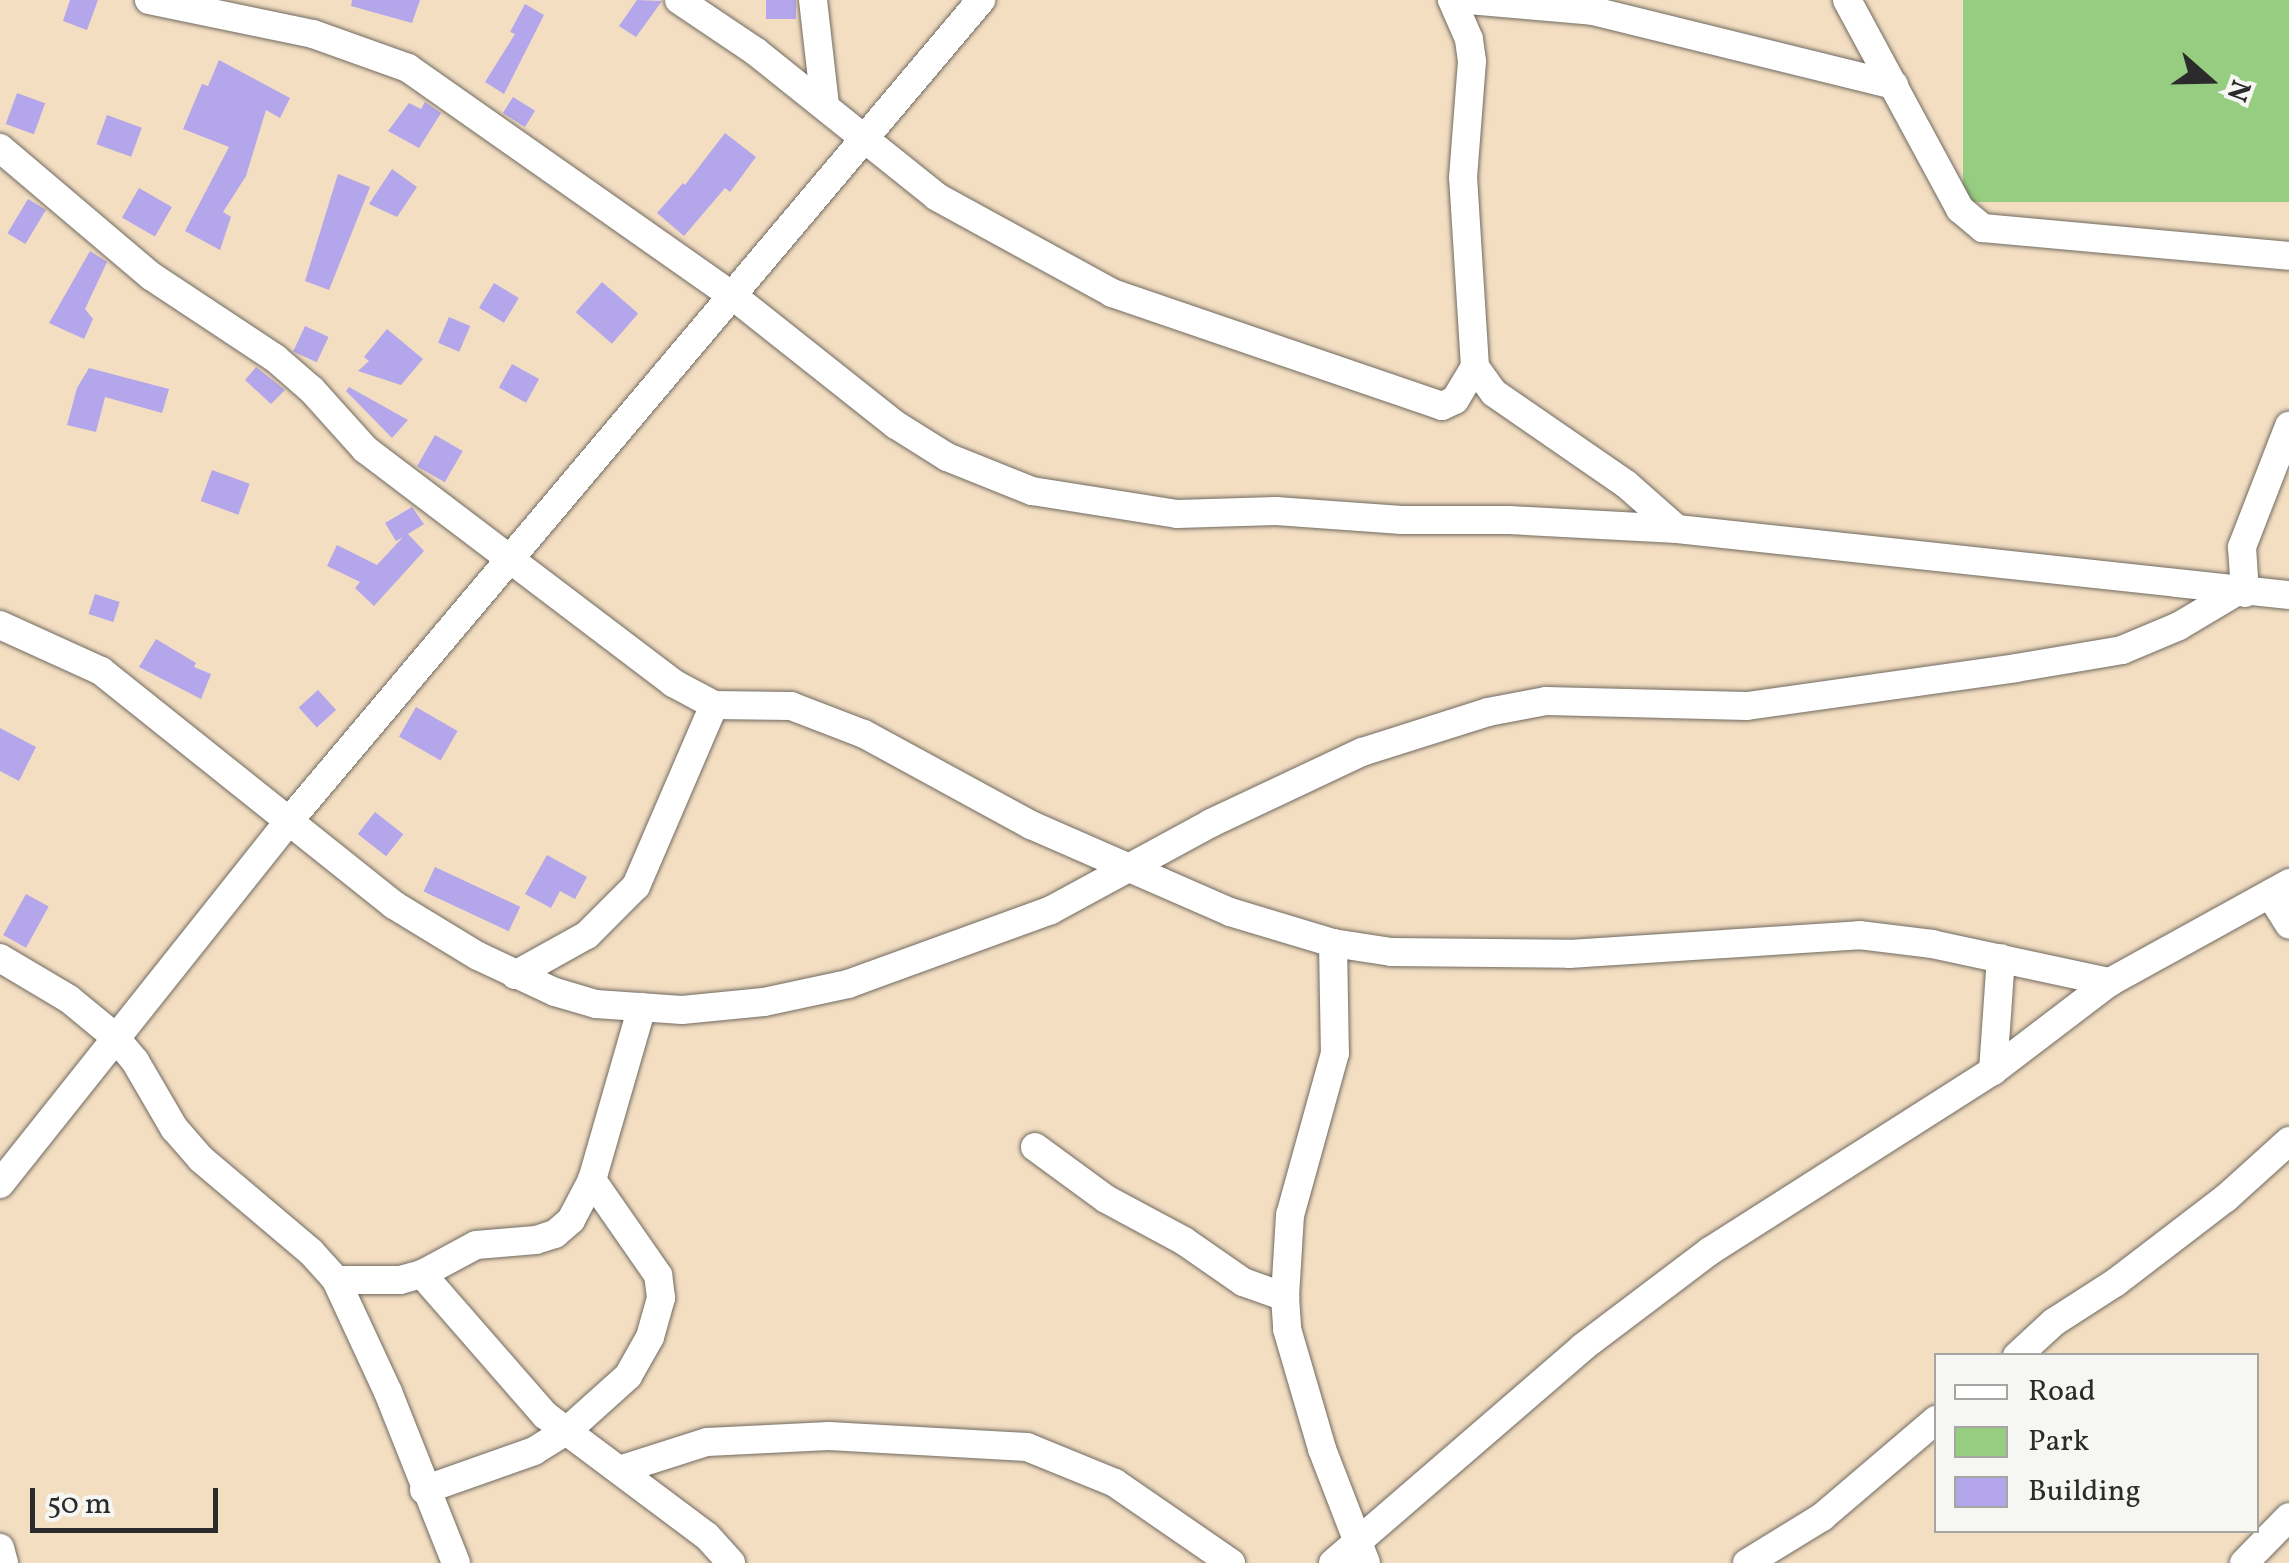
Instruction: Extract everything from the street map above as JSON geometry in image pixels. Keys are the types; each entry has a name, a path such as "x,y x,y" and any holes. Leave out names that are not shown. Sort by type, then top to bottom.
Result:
{"street":[{"path":"149,0 313,34 408,68 734,296 896,426 947,457 1032,490 1178,514 1276,510 1402,520 1509,520 1676,529 2240,592 2289,594"},
{"path":"678,0 756,50 937,196 1112,293 1258,340 1428,405 1455,400 1476,367"},
{"path":"813,0 825,105"},
{"path":"0,1184 114,1036 289,822 980,0"},
{"path":"1452,0 1469,39 1472,61 1462,178 1476,367 1494,393 1626,484 1676,529"},
{"path":"1468,0 1593,11 1894,85"},
{"path":"1847,0 1960,208 1983,228 2289,256"},
{"path":"0,148 151,276 274,358 312,390 365,449 673,683 714,705 791,706 864,734 1031,824 1230,912 1333,944 1391,952 1484,956 1722,946 1859,935 2001,958 2110,982"},
{"path":"2240,592 2242,547 2289,426"},
{"path":"0,625 101,672 394,906 514,975 596,1004 682,1010 764,1002 848,984 1052,910 1212,823 1362,752 1488,712 1546,701 1747,706 2016,668 2122,650 2179,626 2240,592"},
{"path":"514,975 587,935 636,886 714,705"},
{"path":"1333,1563 1362,1552 1583,1346 1710,1251 1994,1070 2110,982 2279,889 2289,925"},
{"path":"1333,944 1337,999 1334,1052 1290,1216 1285,1298 1287,1330 1322,1449 1362,1552"},
{"path":"0,958 69,999 114,1036 135,1061 174,1128 201,1159 336,1280 388,1392 456,1563"},
{"path":"1994,1070 2001,958"},
{"path":"336,1280 400,1280 422,1274 476,1245 556,1234 582,1204 592,1180 642,1007"},
{"path":"2020,1353 2054,1322 2116,1282 2226,1198 2289,1141"},
{"path":"1035,1147 1106,1199 1184,1240 1242,1282 1285,1298"},
{"path":"424,1490 534,1451 568,1430 628,1376 650,1337 661,1298 652,1263 592,1180"},
{"path":"422,1274 521,1393 707,1536 731,1563"},
{"path":"1747,1563 1822,1518 1934,1422"},
{"path":"619,1470 706,1442 829,1436 1026,1447 1115,1483 1231,1563"},
{"path":"2244,1563 2289,1517"},
{"path":"0,1548 4,1563"}],"green space":[{"path":"1963,0 2289,0 2289,202 1963,202"}],"building":[{"path":"70,0 98,0 87,30 63,21"},
{"path":"352,0 420,0 412,23 351,6"},
{"path":"637,0 662,1 636,37 619,26"},
{"path":"766,0 796,0 796,19 766,19"},
{"path":"525,4 544,15 504,94 485,82 515,34 510,32"},
{"path":"219,60 290,98 280,118 266,110 246,176 223,212 231,217 220,250 185,231 229,147 183,129 202,84 208,86"},
{"path":"17,93 45,103 34,134 6,124"},
{"path":"513,97 535,111 525,127 503,113"},
{"path":"425,102 441,113 419,148 388,131 409,103 421,109"},
{"path":"107,115 142,128 131,157 96,144"},
{"path":"725,133 756,157 730,192 725,188 684,236 657,213 685,185"},
{"path":"392,169 417,187 397,217 369,204"},
{"path":"338,174 370,187 329,290 305,281"},
{"path":"139,188 172,207 155,236 122,217"},
{"path":"28,199 46,210 25,244 7,233"},
{"path":"90,251 107,262 85,309 93,319 84,339 49,323"},
{"path":"602,282 638,313 612,344 576,312"},
{"path":"494,283 519,298 504,323 479,308"},
{"path":"449,317 470,326 459,352 438,343"},
{"path":"305,326 329,337 317,362 293,351"},
{"path":"387,329 423,359 401,385 358,371 369,361 364,357"},
{"path":"512,364 539,379 526,403 499,388"},
{"path":"256,367 285,390 271,404 245,380"},
{"path":"89,368 169,389 162,413 105,397 96,432 67,425 77,388"},
{"path":"349,387 408,420 392,438 346,391"},
{"path":"435,435 463,451 445,482 417,466"},
{"path":"212,470 250,484 238,515 201,501"},
{"path":"412,507 424,524 408,534 424,551 374,606 355,588 360,582 327,566 337,545 377,565 403,537 396,541 385,523"},
{"path":"95,594 120,602 113,622 89,614"},
{"path":"156,639 196,663 194,667 211,674 201,699 139,667"},
{"path":"318,690 336,710 317,727 299,707"},
{"path":"416,707 458,731 441,760 399,736"},
{"path":"0,728 36,747 19,781 0,771"},
{"path":"375,812 403,834 386,856 358,834"},
{"path":"547,855 587,877 575,899 560,891 551,908 525,894"},
{"path":"435,867 520,907 509,931 424,891"},
{"path":"26,894 49,907 26,948 3,935"}]}
